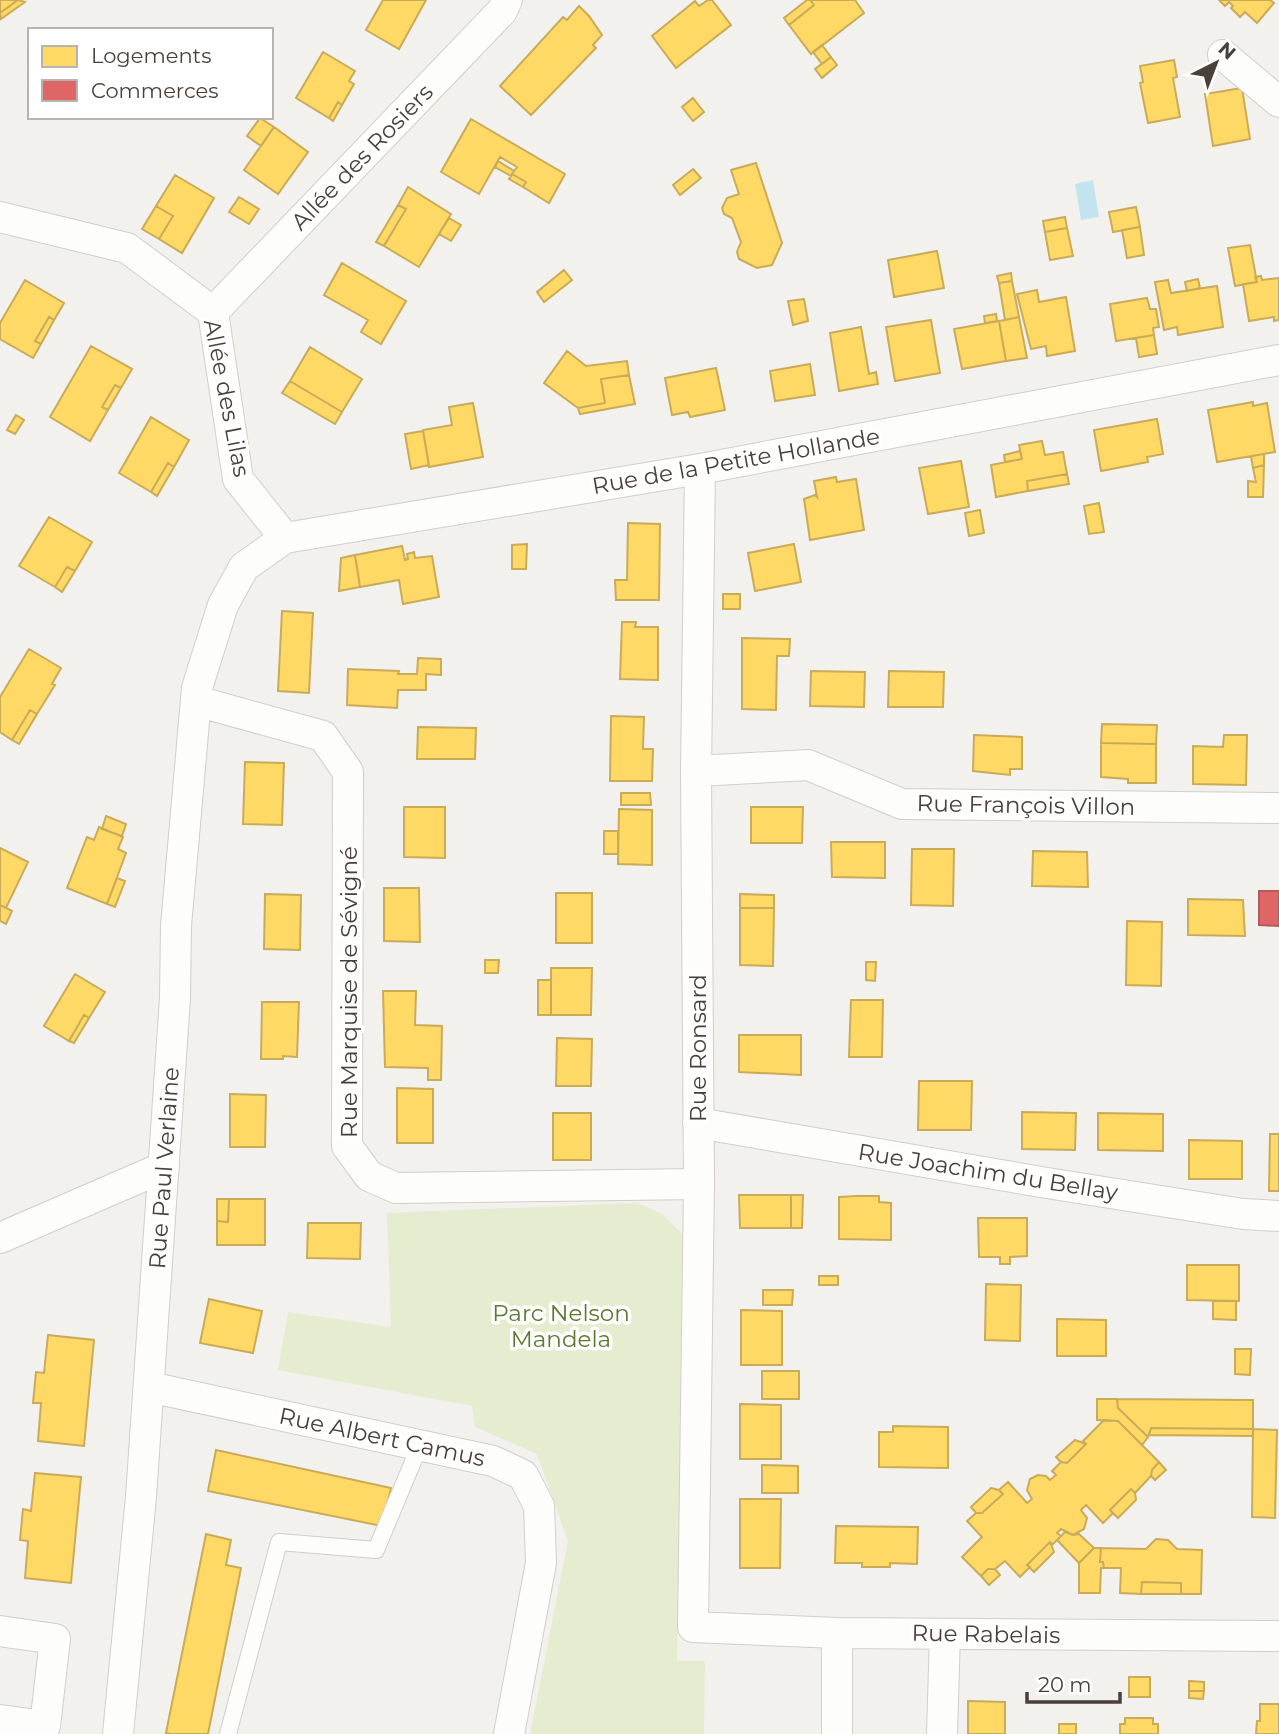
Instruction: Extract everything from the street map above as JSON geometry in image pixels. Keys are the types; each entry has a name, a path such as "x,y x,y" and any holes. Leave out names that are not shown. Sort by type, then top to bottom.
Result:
{"street":[{"name":"Allée des Rosiers","path":"214,312 492,21 507,0"},
{"path":"1223,55 1279,102"},
{"name":"Allée des Lilas","path":"0,218 127,248 214,312 238,479 285,538"},
{"name":"Rue de la Petite Hollande","path":"223,605 244,567 285,538 700,469 1279,360"},
{"name":"Rue Ronsard","path":"693,1627 699,1184 696,771 700,469"},
{"name":"Rue Paul Verlaine","path":"118,1734 141,1497 175,998 176,926 197,688 223,605"},
{"name":"Rue Marquise de Sévigné","path":"196,701 323,736 348,772 347,1146 369,1176 396,1188 699,1184"},
{"name":"Rue François Villon","path":"696,771 808,765 902,804 1279,808"},
{"name":"Rue Joachim du Bellay","path":"698,1124 1047,1184 1243,1214 1279,1216"},
{"path":"0,1238 163,1167"},
{"name":"Rue Albert Camus","path":"149,1387 493,1461 523,1475 539,1506 541,1563 509,1734"},
{"name":"Rue Rabelais","path":"693,1627 837,1633 1279,1636"},
{"path":"0,1631 55,1639 45,1726 0,1720"},
{"path":"837,1633 837,1734"},
{"path":"942,1734 945,1633"}],"lane":[{"path":"228,1734 279,1542 376,1550 420,1445"}],"green space":[{"name":"Parc Nelson Mandela","path":"637,1203 663,1214 682,1234 677,1661 705,1661 704,1734 530,1734 568,1541 537,1454 475,1427 472,1406 278,1370 288,1312 391,1327 387,1213"}],"water":[{"path":"1093,180 1099,217 1081,220 1075,184"}],"building: Logements":[{"path":"0,0 18,0 0,13"},
{"path":"18,0 25,2 1,19 0,13"},
{"path":"383,0 426,0 399,49 366,30"},
{"path":"712,0 731,25 676,68 652,36 695,1 699,6"},
{"path":"807,0 814,5 789,25 784,18"},
{"path":"810,0 855,0 864,13 811,54 789,25 814,5"},
{"path":"1219,0 1270,0 1274,3 1257,23 1245,12 1240,17 1229,2 1225,6"},
{"path":"579,6 602,35 593,45 596,48 531,115 500,86 563,17 567,20"},
{"path":"822,45 831,57 822,64 813,52"},
{"path":"323,52 355,71 349,81 354,84 342,105 338,102 329,118 296,98"},
{"path":"831,57 837,65 822,78 815,69"},
{"path":"1174,60 1177,77 1173,78 1180,117 1148,123 1140,83 1143,82 1140,66"},
{"path":"1242,88 1250,139 1213,146 1205,94"},
{"path":"693,98 704,112 693,121 682,107"},
{"path":"338,102 342,105 333,121 329,118"},
{"path":"259,119 274,127 261,146 247,136"},
{"path":"471,119 565,174 549,203 523,187 526,182 512,174 517,167 500,157 479,194 441,172"},
{"path":"274,127 308,152 278,194 244,170"},
{"path":"498,161 514,171 511,176 495,167"},
{"path":"756,163 782,243 772,265 757,268 739,259 737,252 741,242 732,218 724,214 722,208 727,198 739,194 731,170"},
{"path":"693,169 701,178 680,195 673,185"},
{"path":"512,174 526,182 523,187 509,179"},
{"path":"175,175 214,198 182,253 159,239 173,216 156,206"},
{"path":"408,187 451,214 419,267 384,246 406,209 398,205"},
{"path":"239,197 259,209 249,224 229,212"},
{"path":"398,205 406,209 384,246 376,242"},
{"path":"156,206 173,216 159,239 142,229"},
{"path":"1136,207 1140,227 1113,232 1109,212"},
{"path":"1065,217 1067,228 1045,232 1043,221"},
{"path":"449,218 461,225 451,241 439,234"},
{"path":"1140,227 1144,255 1127,258 1122,230"},
{"path":"1067,228 1073,256 1050,260 1045,232"},
{"path":"1250,245 1257,282 1235,286 1228,248"},
{"path":"937,251 944,288 894,297 888,260"},
{"path":"342,263 406,301 381,344 361,332 368,320 324,295"},
{"path":"564,270 572,280 544,302 537,292"},
{"path":"1011,273 1012,281 999,283 997,276"},
{"path":"1261,276 1262,280 1279,278 1279,320 1274,321 1274,317 1249,321 1243,284 1257,282 1255,277"},
{"path":"1198,279 1200,288 1187,291 1185,282"},
{"path":"25,280 64,303 54,320 49,317 35,341 41,344 33,358 0,339 0,323"},
{"path":"1168,280 1171,293 1217,286 1223,327 1178,335 1177,327 1164,330 1155,282"},
{"path":"1012,281 1019,317 1005,320 999,283"},
{"path":"1037,290 1039,302 1066,297 1075,351 1047,356 1046,346 1031,349 1017,294"},
{"path":"1147,298 1150,309 1156,309 1159,327 1153,328 1154,335 1116,341 1110,304"},
{"path":"804,299 808,321 793,325 788,301"},
{"path":"996,314 997,321 985,323 984,316"},
{"path":"49,317 54,320 41,344 35,341"},
{"path":"1019,317 1027,358 1006,361 999,321"},
{"path":"931,320 940,373 895,381 886,327"},
{"path":"999,321 1006,361 962,369 954,329"},
{"path":"861,327 869,374 876,372 878,384 839,391 830,333"},
{"path":"1154,335 1157,354 1139,357 1136,338"},
{"path":"91,346 132,369 121,388 115,385 102,407 108,410 90,441 50,417"},
{"path":"310,347 362,379 342,412 290,381"},
{"path":"567,351 586,366 627,361 629,375 601,379 605,403 578,408 544,383"},
{"path":"810,364 815,395 775,401 770,371"},
{"path":"716,368 725,410 690,417 688,412 672,415 665,378"},
{"path":"629,375 635,404 580,414 578,408 605,403 601,379"},
{"path":"290,381 342,412 335,424 282,393"},
{"path":"115,385 121,388 108,410 102,407"},
{"path":"1253,402 1253,406 1267,403 1275,452 1217,462 1208,410"},
{"path":"473,403 483,457 429,467 423,430 452,425 449,407"},
{"path":"16,415 24,420 15,434 7,430"},
{"path":"151,417 189,440 174,467 168,463 151,492 119,473"},
{"path":"1157,419 1163,454 1147,457 1148,462 1101,471 1094,430"},
{"path":"423,431 429,465 411,469 405,434"},
{"path":"1042,441 1045,455 1063,452 1067,474 1027,481 1028,491 996,497 991,465 1022,459 1019,445"},
{"path":"1020,451 1022,459 1005,462 1004,455"},
{"path":"1264,454 1264,465 1253,468 1251,456"},
{"path":"961,461 969,507 928,514 919,468"},
{"path":"168,463 174,467 157,496 151,492"},
{"path":"1264,465 1263,497 1248,497 1248,481 1256,482 1253,468"},
{"path":"1067,474 1069,484 1028,491 1027,481"},
{"path":"836,477 837,482 856,479 864,530 810,540 804,499 815,495 817,497 814,481"},
{"path":"1099,503 1104,532 1089,534 1084,506"},
{"path":"980,510 984,533 969,536 965,513"},
{"path":"49,517 92,542 75,571 67,567 55,587 19,566"},
{"path":"628,523 660,524 659,600 616,600 615,580 627,580"},
{"path":"527,544 526,569 512,569 512,545"},
{"path":"794,544 801,582 755,591 748,553"},
{"path":"402,546 405,560 408,559 407,554 414,552 415,558 432,556 439,597 403,604 399,580 360,587 355,555"},
{"path":"355,555 360,587 339,591 341,558"},
{"path":"67,567 75,571 62,592 55,587"},
{"path":"723,594 740,594 740,609 723,609"},
{"path":"282,611 313,613 309,693 278,691"},
{"path":"622,622 636,622 635,627 658,627 658,680 620,679"},
{"path":"742,638 790,639 789,656 777,656 776,710 742,709"},
{"path":"29,649 61,668 52,684 55,685 37,714 30,710 12,740 0,732 0,697"},
{"path":"418,658 441,659 441,675 426,674 426,690 398,690 397,708 347,705 348,669 417,674"},
{"path":"811,671 865,672 864,707 810,706"},
{"path":"889,671 944,672 943,707 888,707"},
{"path":"30,710 37,714 19,744 12,740"},
{"path":"611,716 644,717 643,749 653,749 652,781 610,781"},
{"path":"1102,724 1157,725 1156,744 1101,743"},
{"path":"418,727 476,728 475,759 417,759"},
{"path":"974,735 1022,737 1022,769 1010,769 1010,775 973,771"},
{"path":"1224,735 1247,735 1246,785 1193,784 1193,746 1223,747"},
{"path":"1101,743 1156,744 1156,783 1128,783 1128,779 1101,777"},
{"path":"245,762 284,763 282,825 243,824"},
{"path":"621,793 650,793 651,805 621,805"},
{"path":"404,807 445,807 445,858 404,857"},
{"path":"751,807 803,807 802,843 751,843"},
{"path":"619,809 652,810 652,865 618,864"},
{"path":"106,816 126,824 122,836 102,829"},
{"path":"99,827 123,837 118,849 126,853 107,904 67,888 87,837 94,840"},
{"path":"604,831 618,831 618,854 604,854"},
{"path":"831,842 885,842 885,878 832,877"},
{"path":"0,848 28,862 6,908 0,905"},
{"path":"912,849 954,849 953,906 911,905"},
{"path":"1033,851 1087,852 1088,887 1032,886"},
{"path":"117,878 125,881 115,907 107,904"},
{"path":"384,888 419,888 420,942 384,941"},
{"path":"556,893 592,893 592,943 556,943"},
{"path":"265,894 301,895 300,950 264,949"},
{"path":"740,894 774,895 774,908 740,908"},
{"path":"1188,899 1243,900 1245,936 1188,935"},
{"path":"0,905 12,911 6,924 0,921"},
{"path":"740,908 774,908 773,966 740,965"},
{"path":"1127,921 1162,922 1161,986 1126,985"},
{"path":"485,960 499,960 498,973 485,973"},
{"path":"866,962 876,962 875,981 866,980"},
{"path":"551,968 592,968 591,1015 551,1015"},
{"path":"75,974 105,992 89,1018 84,1015 69,1041 44,1026"},
{"path":"538,980 551,980 551,1015 538,1015"},
{"path":"383,991 416,991 415,1025 442,1026 441,1080 428,1080 428,1068 385,1067"},
{"path":"851,1000 883,1000 882,1057 849,1057"},
{"path":"262,1002 299,1002 297,1057 261,1059"},
{"path":"84,1015 89,1018 74,1043 69,1041"},
{"path":"739,1035 801,1035 801,1075 739,1072"},
{"path":"557,1038 592,1039 591,1086 556,1086"},
{"path":"919,1081 972,1081 971,1130 918,1130"},
{"path":"397,1088 433,1089 433,1143 397,1143"},
{"path":"230,1094 266,1095 265,1147 230,1147"},
{"path":"1022,1112 1076,1113 1075,1150 1022,1149"},
{"path":"553,1113 591,1113 591,1160 553,1160"},
{"path":"1098,1113 1163,1114 1163,1151 1098,1150"},
{"path":"1270,1134 1279,1134 1279,1191 1269,1191"},
{"path":"1189,1140 1242,1141 1242,1179 1189,1179"},
{"path":"739,1195 791,1195 791,1228 740,1228"},
{"path":"791,1195 803,1195 802,1228 791,1228"},
{"path":"879,1196 879,1202 891,1203 891,1240 839,1239 839,1197"},
{"path":"217,1199 229,1199 228,1222 217,1221"},
{"path":"229,1199 265,1199 265,1245 217,1245 217,1221 228,1222"},
{"path":"978,1218 1027,1218 1027,1256 1010,1257 1010,1264 1000,1264 1000,1257 979,1257"},
{"path":"308,1223 361,1223 360,1259 307,1258"},
{"path":"1187,1265 1239,1265 1239,1301 1187,1300"},
{"path":"819,1276 838,1276 838,1285 819,1285"},
{"path":"986,1284 1021,1285 1020,1341 985,1340"},
{"path":"763,1290 793,1290 792,1305 763,1305"},
{"path":"209,1299 262,1311 253,1353 200,1343"},
{"path":"1213,1301 1236,1301 1236,1320 1213,1319"},
{"path":"741,1310 782,1311 782,1365 741,1365"},
{"path":"1057,1319 1106,1320 1106,1356 1057,1356"},
{"path":"48,1335 94,1340 84,1446 38,1441 41,1403 33,1403 36,1372 44,1373"},
{"path":"1235,1349 1251,1349 1250,1375 1235,1374"},
{"path":"762,1371 799,1371 799,1399 762,1399"},
{"path":"1097,1399 1117,1399 1118,1408 1148,1437 1142,1445 1118,1421 1097,1420"},
{"path":"1117,1399 1253,1400 1253,1429 1151,1428 1148,1437 1118,1408"},
{"path":"740,1404 781,1405 781,1459 740,1459"},
{"path":"1104,1420 1118,1421 1159,1462 1152,1470 1151,1476 1135,1493 1131,1489 1110,1510 1113,1513 1103,1523 1086,1505 1081,1510 1087,1518 1084,1529 1073,1535 1061,1529 1057,1533 1061,1536 1052,1545 1050,1542 1027,1565 1030,1567 1020,1577 1005,1561 995,1569 988,1569 981,1576 962,1557 982,1537 967,1521 976,1513 982,1513 1003,1494 999,1490 1008,1482 1027,1503 1032,1499 1027,1490 1030,1479 1038,1475 1046,1476 1050,1480 1056,1475 1052,1471 1061,1462 1067,1463 1086,1444 1083,1441"},
{"path":"893,1426 948,1427 948,1468 879,1467 879,1432 893,1432"},
{"path":"1151,1428 1253,1429 1253,1436 1149,1435"},
{"path":"1253,1429 1277,1430 1275,1518 1252,1517"},
{"path":"1075,1440 1086,1444 1067,1463 1061,1462 1056,1457"},
{"path":"216,1450 391,1488 382,1526 208,1491"},
{"path":"1159,1462 1166,1470 1155,1480 1151,1476 1152,1470"},
{"path":"762,1465 798,1466 798,1493 762,1493"},
{"path":"35,1473 81,1477 71,1583 25,1578 28,1541 20,1540 23,1509 31,1511"},
{"path":"991,1488 1003,1494 982,1513 976,1513 971,1507"},
{"path":"1131,1489 1136,1500 1118,1518 1110,1510"},
{"path":"740,1499 781,1499 780,1568 740,1568"},
{"path":"836,1526 918,1527 917,1564 890,1563 890,1567 862,1567 862,1563 835,1563"},
{"path":"1065,1532 1079,1534 1094,1548 1079,1563 1057,1540"},
{"path":"206,1534 231,1540 226,1565 241,1568 208,1734 170,1734 166,1733"},
{"path":"1156,1539 1168,1540 1177,1549 1202,1550 1201,1594 1181,1594 1181,1583 1142,1582 1141,1594 1120,1593 1121,1568 1104,1568 1103,1562 1100,1562 1101,1548 1146,1549"},
{"path":"1050,1542 1054,1552 1034,1572 1027,1565"},
{"path":"1094,1548 1101,1548 1100,1562 1103,1562 1104,1568 1101,1568 1100,1593 1079,1593 1079,1563"},
{"path":"988,1569 995,1569 1000,1575 989,1585 981,1576"},
{"path":"1142,1582 1181,1583 1181,1594 1141,1594"},
{"path":"1129,1677 1150,1677 1150,1697 1129,1697"},
{"path":"1189,1681 1204,1682 1204,1691 1189,1691"},
{"path":"1189,1691 1204,1691 1203,1699 1189,1698"},
{"path":"968,1701 1005,1702 1005,1734 968,1734"},
{"path":"1260,1704 1279,1704 1279,1734 1256,1734 1257,1721 1260,1721"},
{"path":"1125,1718 1153,1718 1153,1724 1158,1724 1158,1734 1120,1734 1120,1724 1125,1724"},
{"path":"1059,1724 1076,1724 1076,1734 1059,1734"}],"building: Commerces":[{"path":"1259,891 1279,891 1279,926 1259,925"}]}
